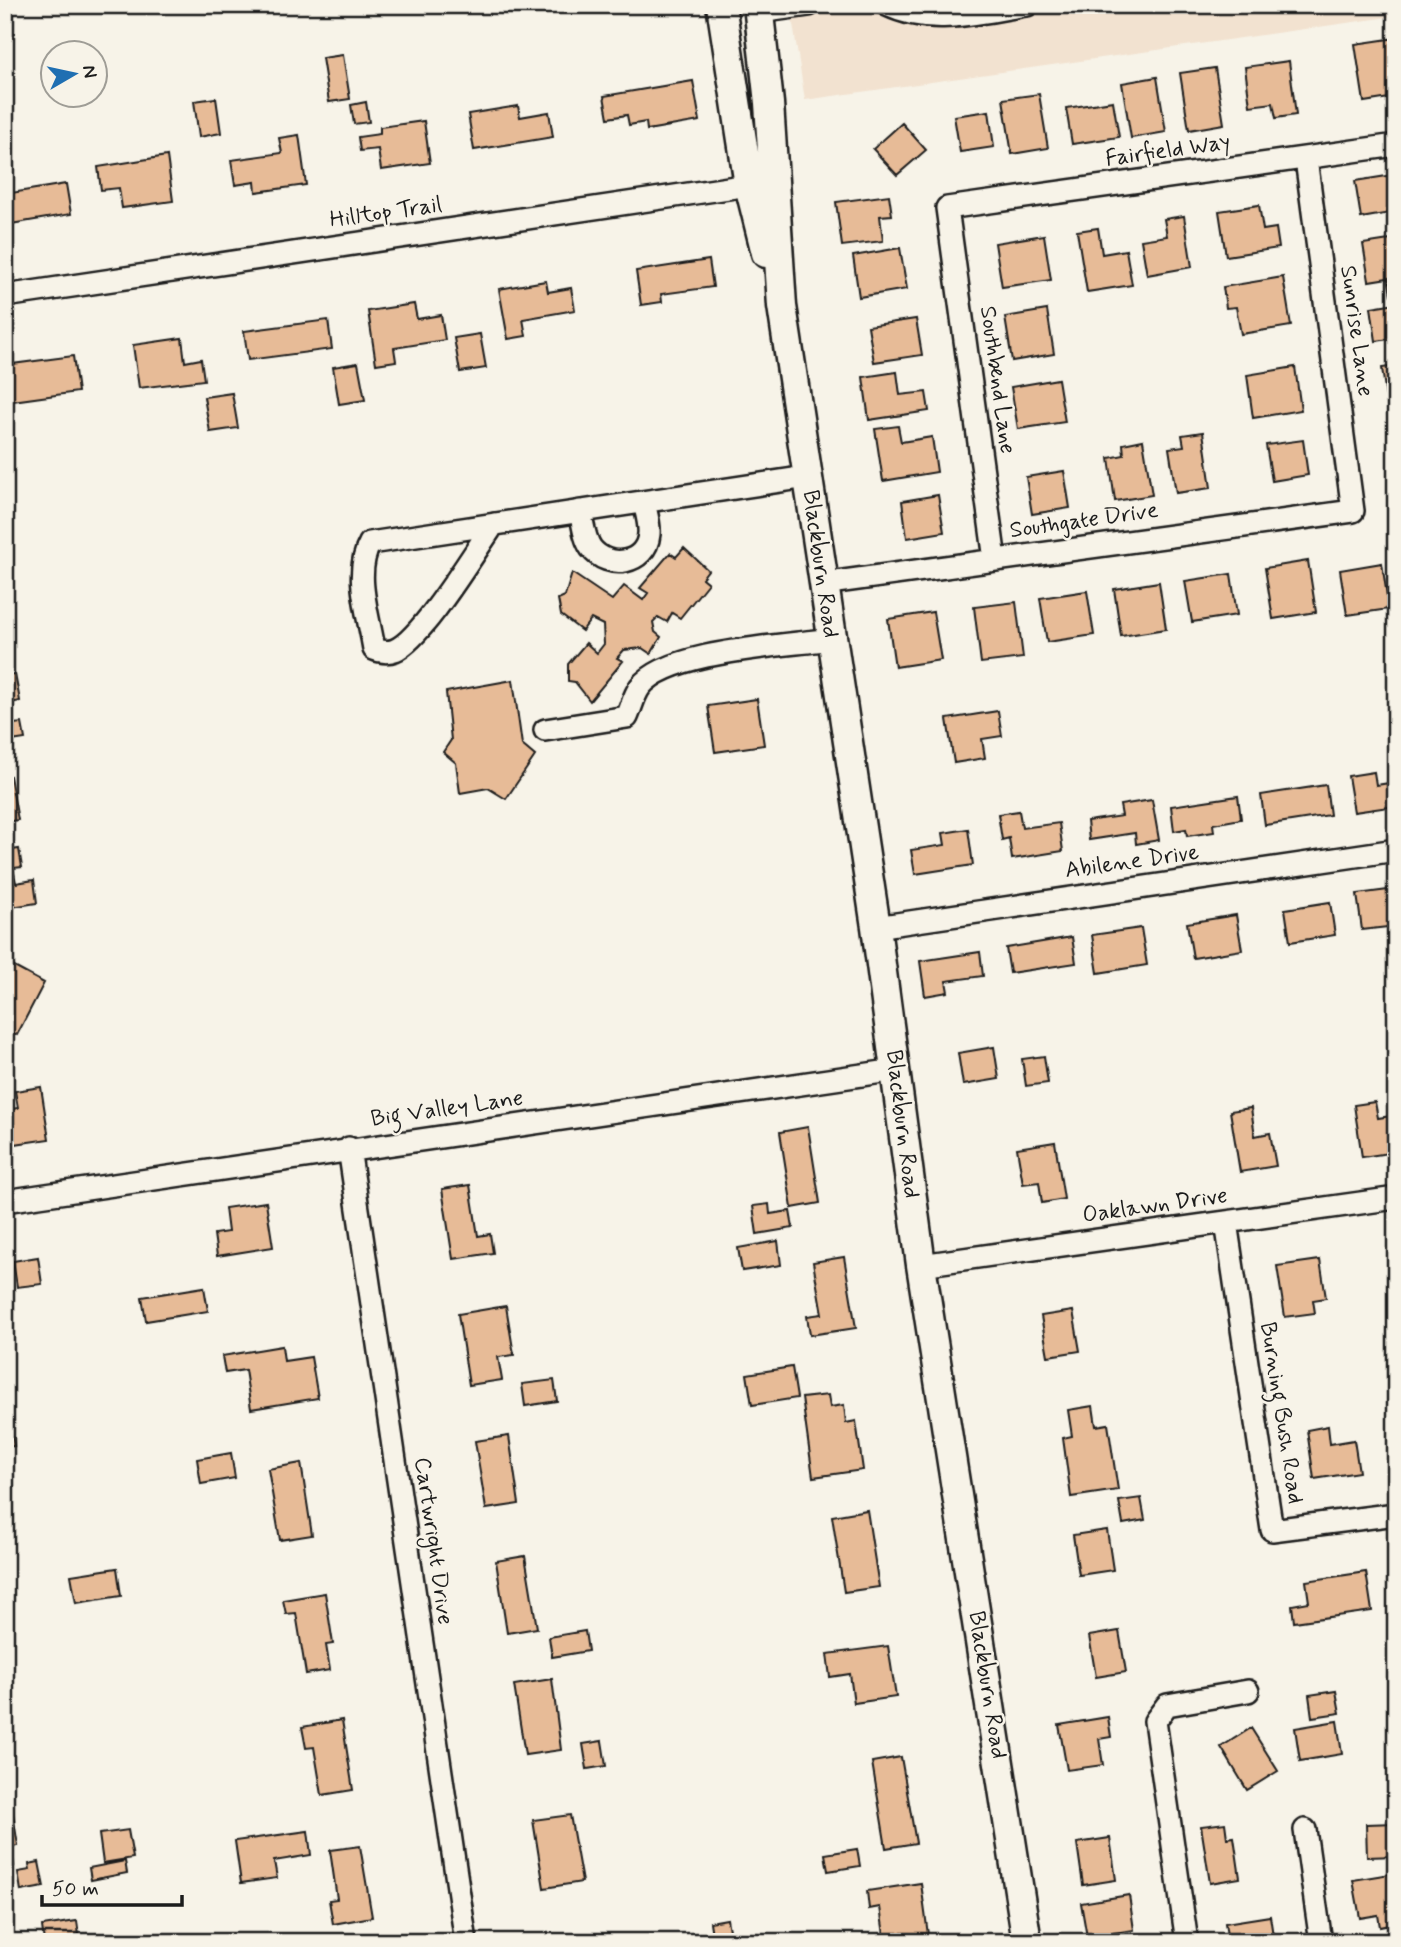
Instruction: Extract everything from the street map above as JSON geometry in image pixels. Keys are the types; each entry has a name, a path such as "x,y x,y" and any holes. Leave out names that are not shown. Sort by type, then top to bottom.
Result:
{"main road":[{"path":"721,11 758,9"},
{"name":"Blackburn Road","path":"758,9 762,183"},
{"name":"Blackburn Road","path":"721,11 762,183 782,306 876,927 921,1265 1027,1942"}],"street":[{"path":"758,9 809,5"},
{"path":"887,5 910,16 940,18 1027,5"},
{"name":"Fairfield Way","path":"947,208 1396,145"},
{"name":"Sunrise Lane","path":"1306,159 1353,511"},
{"name":"Hilltop Trail","path":"5,296 762,183"},
{"name":"Southbend Lane","path":"947,208 995,560"},
{"path":"494,524 415,635 396,650 383,652 374,649 362,577 362,557 370,543 494,524 580,511 644,502 807,477"},
{"path":"580,511 592,549 611,563 621,562 632,559 647,544 649,532 644,502"},
{"name":"Southgate Drive","path":"822,584 1353,511"},
{"path":"545,730 627,717 639,688 653,675 686,659 831,639"},
{"name":"Abilene Drive","path":"876,927 1396,850"},
{"name":"Big Valley Lane","path":"5,1200 896,1070"},
{"name":"Cartwright Drive","path":"349,1148 466,1942"},
{"name":"Oaklawn Drive","path":"921,1265 1396,1198"},
{"name":"Burning Bush Road","path":"1226,1222 1272,1530 1396,1514"},
{"path":"1187,1942 1155,1721 1167,1705 1248,1691"},
{"path":"1305,1830 1321,1942"}],"shaded area":[{"path":"790,5 1396,5 1396,16 805,100"}],"building":[{"path":"1396,38 1396,97 1364,102 1355,44"},
{"path":"343,55 350,99 329,102 322,58"},
{"path":"1289,61 1296,115 1276,118 1273,103 1250,106 1245,67"},
{"path":"1215,68 1224,124 1189,130 1180,73"},
{"path":"1157,77 1166,132 1131,138 1122,83"},
{"path":"693,81 700,121 647,130 646,122 629,125 627,115 608,118 604,96"},
{"path":"1039,94 1048,148 1012,154 1003,99"},
{"path":"216,98 221,133 199,137 194,101"},
{"path":"1113,101 1119,137 1072,144 1066,108"},
{"path":"366,102 369,122 354,124 351,105"},
{"path":"518,106 520,117 549,112 553,137 474,150 468,114"},
{"path":"989,111 994,147 960,152 954,116"},
{"path":"424,121 430,163 381,170 378,149 360,151 358,137 380,134 380,127"},
{"path":"902,123 926,150 897,175 873,149"},
{"path":"299,135 306,185 256,192 255,182 235,185 231,160 282,153 279,138"},
{"path":"167,156 173,201 122,208 119,188 101,190 98,167"},
{"path":"1393,175 1396,212 1361,218 1355,181"},
{"path":"66,184 71,214 5,225 5,194"},
{"path":"889,195 892,215 880,216 883,241 842,246 836,202"},
{"path":"1259,205 1263,230 1276,228 1279,248 1226,256 1219,211"},
{"path":"1184,216 1192,267 1147,275 1141,240 1167,236 1164,219"},
{"path":"1098,228 1102,254 1126,250 1132,285 1087,292 1077,231"},
{"path":"1044,235 1051,280 1002,287 995,243"},
{"path":"1396,239 1396,295 1391,295 1388,278 1369,281 1363,244"},
{"path":"900,248 907,289 859,297 853,256"},
{"path":"709,260 713,287 661,294 662,302 641,305 636,271"},
{"path":"1283,277 1291,326 1241,334 1236,307 1226,308 1223,287"},
{"path":"546,281 548,292 571,288 575,310 523,319 526,336 508,339 499,289"},
{"path":"1396,303 1396,338 1376,341 1371,307"},
{"path":"414,304 417,319 441,315 445,340 394,348 396,361 376,364 368,311"},
{"path":"1047,310 1054,354 1012,361 1005,317"},
{"path":"916,319 922,355 874,362 868,326"},
{"path":"328,320 332,349 248,360 244,331"},
{"path":"480,334 486,368 460,372 454,338"},
{"path":"182,338 185,362 201,359 204,380 139,388 133,345"},
{"path":"73,356 78,392 5,402 5,365"},
{"path":"358,363 365,400 339,404 333,367"},
{"path":"1396,366 1396,402 1387,404 1382,368"},
{"path":"1295,367 1301,410 1253,418 1247,375"},
{"path":"897,372 900,395 926,392 929,411 869,420 863,377"},
{"path":"1058,379 1065,422 1018,429 1011,387"},
{"path":"232,393 238,428 210,432 204,397"},
{"path":"898,426 901,442 932,437 937,472 883,481 875,429"},
{"path":"1203,432 1211,488 1176,493 1169,448 1184,446 1182,435"},
{"path":"1143,440 1152,495 1115,501 1109,458 1124,455 1123,444"},
{"path":"1303,440 1308,475 1272,481 1266,445"},
{"path":"1064,471 1070,508 1032,514 1026,477"},
{"path":"938,495 944,532 907,538 902,501"},
{"path":"684,548 708,570 702,578 708,583 680,618 672,613 667,622 658,617 653,622 655,632 661,637 651,654 642,648 624,650 617,658 623,661 590,701 575,682 568,681 568,664 586,643 597,653 604,644 603,625 591,619 582,631 561,615 558,599 565,596 572,573 612,600 624,586 643,600 648,593 640,588 670,553 676,557"},
{"path":"1308,561 1316,612 1273,619 1265,568"},
{"path":"1382,563 1389,609 1347,615 1340,570"},
{"path":"1231,574 1237,615 1192,622 1185,581"},
{"path":"1159,582 1166,629 1121,636 1114,589"},
{"path":"1087,591 1094,635 1047,642 1040,598"},
{"path":"1016,602 1023,658 981,663 974,607"},
{"path":"933,612 941,660 895,667 888,619"},
{"path":"15,674 20,701 11,703 14,724 22,723 25,739 5,742 5,675"},
{"path":"513,680 522,745 535,756 506,799 488,788 460,793 456,763 443,752 451,740 446,692"},
{"path":"757,699 764,745 715,752 708,706"},
{"path":"998,711 1002,736 982,739 985,758 954,763 947,719"},
{"path":"1374,772 1376,785 1396,782 1396,806 1354,812 1348,776"},
{"path":"10,776 18,820 5,822 5,777"},
{"path":"1326,785 1330,815 1265,825 1261,795"},
{"path":"1238,796 1241,819 1213,824 1214,832 1187,836 1186,829 1174,831 1171,806"},
{"path":"1152,800 1159,840 1136,844 1135,833 1089,840 1087,821 1122,816 1120,805"},
{"path":"1019,811 1022,828 1059,823 1063,851 1012,859 1009,838 1002,840 998,814"},
{"path":"968,829 973,865 915,874 911,850 945,845 943,833"},
{"path":"19,849 22,867 13,868 16,883 34,880 37,903 5,908 5,851"},
{"path":"1396,889 1396,926 1362,930 1357,894"},
{"path":"1330,902 1335,935 1290,942 1285,909"},
{"path":"1236,915 1242,950 1193,958 1187,923"},
{"path":"1141,928 1147,965 1098,973 1092,935"},
{"path":"1072,937 1076,963 1010,973 1006,948"},
{"path":"980,952 983,976 946,981 948,992 925,996 920,961"},
{"path":"5,962 44,983 17,1035 5,1029"},
{"path":"994,1047 999,1079 963,1085 958,1053"},
{"path":"1044,1056 1048,1083 1026,1086 1022,1059"},
{"path":"41,1087 49,1139 8,1145 5,1110 18,1108 15,1091"},
{"path":"1375,1102 1378,1118 1391,1116 1396,1146 1388,1147 1389,1153 1362,1157 1354,1105"},
{"path":"1251,1108 1255,1136 1270,1133 1276,1166 1240,1172 1230,1111"},
{"path":"808,1127 820,1203 792,1208 780,1132"},
{"path":"1055,1142 1064,1199 1042,1203 1039,1182 1023,1184 1017,1148"},
{"path":"470,1185 478,1236 490,1234 493,1253 453,1259 442,1189"},
{"path":"266,1202 273,1247 217,1256 214,1234 228,1232 225,1208"},
{"path":"769,1204 770,1214 790,1211 793,1228 757,1234 753,1206"},
{"path":"778,1241 781,1265 742,1271 738,1248"},
{"path":"38,1257 42,1284 17,1287 13,1261"},
{"path":"844,1257 856,1328 810,1335 807,1316 822,1314 813,1262"},
{"path":"1320,1260 1326,1298 1313,1300 1315,1313 1285,1317 1277,1266"},
{"path":"204,1287 208,1311 146,1321 142,1297"},
{"path":"506,1306 514,1355 498,1357 502,1380 469,1385 458,1314"},
{"path":"1073,1311 1080,1351 1048,1356 1041,1316"},
{"path":"282,1346 284,1361 311,1357 318,1398 251,1409 245,1370 225,1373 222,1356"},
{"path":"792,1367 797,1398 752,1405 747,1374"},
{"path":"554,1380 557,1401 525,1406 522,1384"},
{"path":"828,1395 830,1407 844,1405 846,1423 856,1421 863,1470 813,1477 802,1398"},
{"path":"1093,1406 1096,1426 1108,1424 1118,1490 1071,1497 1063,1438 1072,1436 1068,1410"},
{"path":"5,1415 9,1415 14,1446 5,1447"},
{"path":"1328,1426 1330,1444 1354,1440 1359,1472 1314,1479 1307,1430"},
{"path":"509,1436 519,1504 486,1509 475,1441"},
{"path":"231,1453 235,1478 201,1484 197,1459"},
{"path":"301,1463 312,1535 280,1540 268,1469"},
{"path":"1141,1498 1145,1520 1123,1524 1119,1501"},
{"path":"867,1510 879,1587 844,1592 832,1516"},
{"path":"1107,1530 1113,1570 1079,1575 1073,1535"},
{"path":"525,1556 537,1628 507,1633 496,1561"},
{"path":"117,1568 121,1596 76,1603 71,1575"},
{"path":"1366,1572 1372,1611 1294,1622 1292,1605 1309,1602 1306,1581"},
{"path":"325,1593 333,1644 326,1645 330,1670 306,1674 296,1613 286,1614 283,1600"},
{"path":"585,1631 588,1651 552,1657 549,1637"},
{"path":"1119,1631 1126,1672 1096,1677 1089,1636"},
{"path":"888,1646 896,1697 854,1703 850,1674 830,1677 827,1654"},
{"path":"552,1679 561,1750 525,1755 514,1685"},
{"path":"1336,1691 1340,1713 1312,1717 1309,1695"},
{"path":"1108,1717 1111,1737 1099,1739 1103,1765 1067,1770 1059,1725"},
{"path":"342,1720 353,1790 322,1795 314,1747 306,1748 302,1727"},
{"path":"1337,1721 1342,1754 1300,1761 1295,1728"},
{"path":"1251,1728 1278,1771 1247,1790 1221,1747"},
{"path":"602,1741 606,1766 587,1769 583,1744"},
{"path":"901,1757 916,1843 886,1848 872,1762"},
{"path":"9,1789 18,1846 11,1847 14,1866 5,1868 5,1790"},
{"path":"570,1815 582,1882 544,1888 533,1820"},
{"path":"1225,1823 1227,1838 1234,1837 1240,1878 1210,1883 1201,1826"},
{"path":"1396,1823 1396,1856 1367,1857 1366,1824"},
{"path":"128,1830 133,1858 103,1863 99,1834"},
{"path":"308,1831 311,1855 274,1861 277,1878 241,1883 235,1841"},
{"path":"1110,1838 1116,1880 1083,1885 1077,1843"},
{"path":"360,1846 372,1917 333,1924 329,1900 337,1899 330,1850"},
{"path":"857,1849 860,1866 828,1871 825,1854"},
{"path":"125,1861 127,1873 91,1880 89,1868"},
{"path":"39,1862 44,1887 21,1891 18,1872 30,1870 29,1864"},
{"path":"1396,1873 1396,1924 1380,1927 1378,1915 1360,1918 1353,1880"},
{"path":"921,1883 929,1942 885,1942 880,1907 869,1909 867,1891"},
{"path":"1129,1895 1134,1930 1087,1937 1081,1903"},
{"path":"1270,1916 1274,1942 1228,1942 1225,1923"},
{"path":"727,1919 731,1942 713,1942 710,1922"},
{"path":"77,1921 80,1942 44,1942 42,1926"}]}
